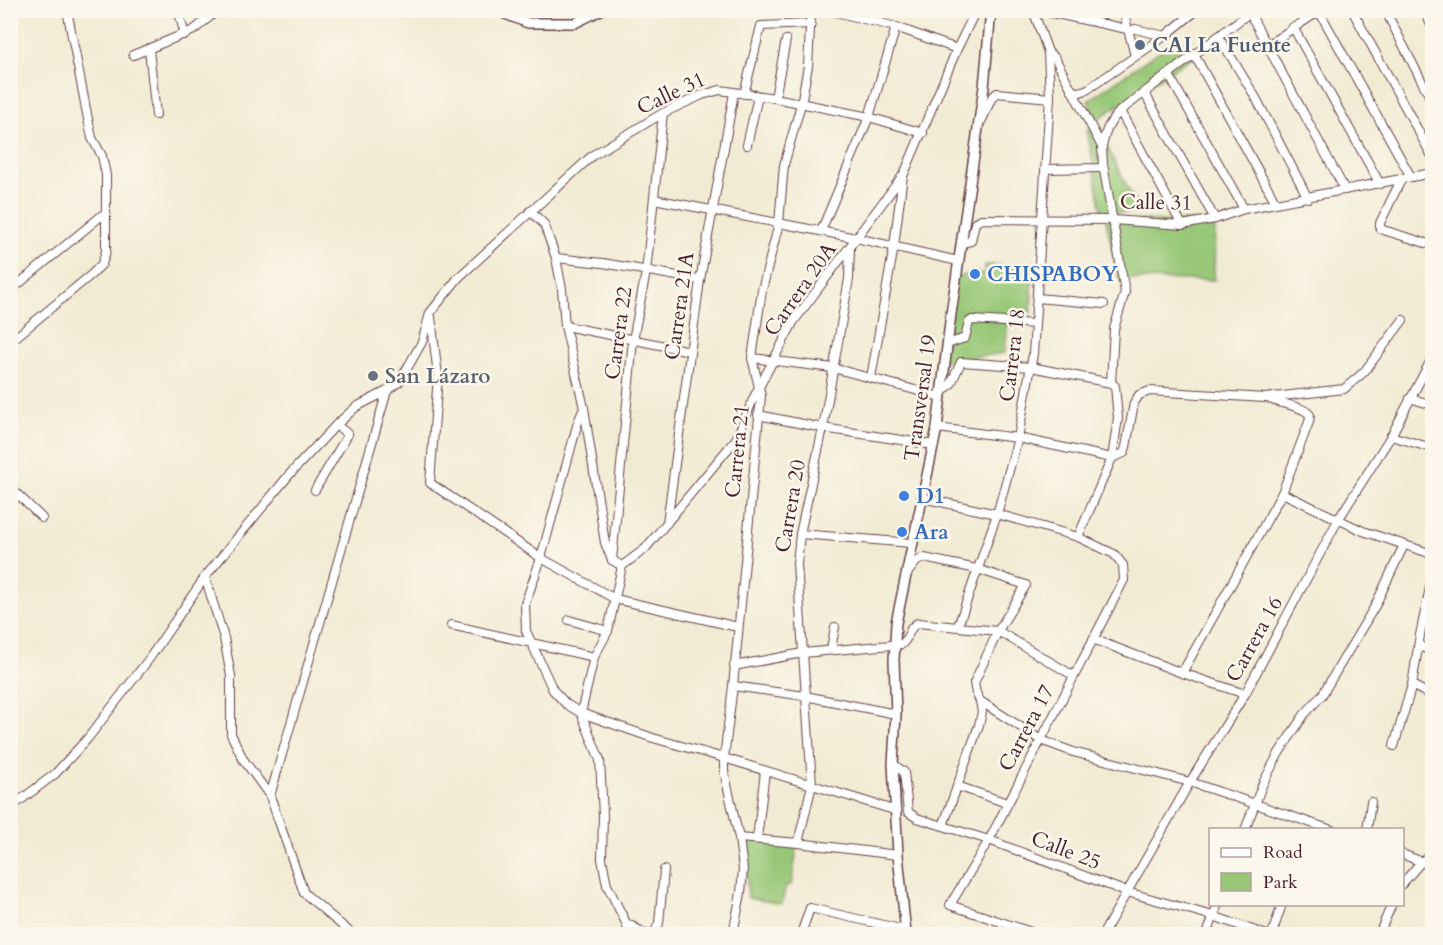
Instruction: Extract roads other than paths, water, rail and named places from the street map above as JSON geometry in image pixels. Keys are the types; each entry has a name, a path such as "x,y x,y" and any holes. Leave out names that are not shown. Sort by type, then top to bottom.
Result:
{"main road":[{"path":"495,10 528,23 575,23 601,10"},
{"name":"Transversal 19","path":"906,932 898,855 893,764 896,714 894,645 896,622 937,428 958,261 979,126 992,10"}],"street":[{"path":"10,342 102,264 106,251 106,175 102,156 90,130 67,10"},
{"path":"178,10 185,35"},
{"path":"133,55 185,35 218,10"},
{"name":"Carrera 21","path":"734,932 743,869 739,838 724,771 724,758 761,396 752,358 762,290 779,223 784,165 801,104 808,66 812,10"},
{"path":"828,10 896,27 957,49"},
{"name":"Carrera 20A","path":"622,566 645,549 736,439 759,387 794,321 904,174 976,10"},
{"name":"Carrera 18","path":"958,626 997,514 1018,438 1031,368 1050,98 1048,52 1034,10"},
{"path":"1038,10 1165,36"},
{"path":"1123,10 1131,29 1135,56"},
{"path":"1072,91 1080,92 1088,89 1165,36 1197,10"},
{"path":"1352,10 1432,156"},
{"path":"1386,10 1432,101"},
{"path":"1424,10 1432,27"},
{"path":"1266,46 1320,11 1412,177"},
{"path":"922,498 997,514 1078,537 1112,458 1118,418 1113,385 1114,329 1125,292 1102,166 1105,133 1110,121 1120,111 1195,56 1248,12 1345,190"},
{"path":"744,94 761,26 811,24"},
{"path":"821,231 869,117 896,27"},
{"path":"1293,27 1380,184"},
{"path":"1219,37 1256,98 1308,198"},
{"path":"775,98 786,40"},
{"path":"149,49 156,115"},
{"path":"1048,52 1055,58 1102,147"},
{"path":"1195,56 1276,203"},
{"path":"1168,75 1244,209"},
{"name":"Calle 31","path":"430,313 459,277 593,155 663,113 702,95 720,90 775,98 869,117 923,132"},
{"path":"1144,92 1215,219"},
{"name":"Carrera 21A","path":"666,525 700,280 734,93"},
{"path":"979,126 992,97 997,93 1050,98"},
{"path":"747,145 758,96"},
{"path":"1120,111 1182,225"},
{"name":"Carrera 22","path":"612,560 633,340 646,272 663,113"},
{"path":"1045,169 1102,166"},
{"name":"Calle 31","path":"961,243 971,240 977,220 1113,220 1182,225 1215,219 1244,209 1432,173"},
{"path":"871,378 904,174"},
{"path":"1401,180 1379,226 1380,229 1432,245"},
{"path":"654,199 856,238 958,261"},
{"path":"530,211 544,224 556,258 562,289 565,326 584,408 605,543 612,560 622,566 608,631 594,657 581,713 600,760 603,815 602,859 605,876 629,934"},
{"path":"10,291 106,212"},
{"name":"Carrera 20","path":"798,843 812,784 797,564 800,534 823,428 849,279 850,248"},
{"path":"556,258 603,263 700,280"},
{"path":"1037,298 1104,304"},
{"path":"10,808 55,774 88,738 149,659 205,576 289,475 356,407 387,392 399,381 422,342 430,313"},
{"path":"430,313 438,376 430,483 541,558 615,599 738,627"},
{"path":"947,344 965,338 969,322 972,320 1035,324"},
{"path":"937,428 1018,438 1112,458 1124,453 1134,403 1139,395 1150,391 1265,398 1344,389 1364,372 1403,321"},
{"path":"565,326 690,351"},
{"path":"752,358 833,368 941,394 951,384 961,362 1031,368 1113,385"},
{"name":"Carrera 16","path":"1103,934 1190,782 1245,694 1338,520 1391,436 1432,358"},
{"path":"270,796 387,392"},
{"path":"1182,673 1282,493 1309,422 1310,415 1302,408 1279,404 1265,398"},
{"path":"1410,398 1432,405"},
{"path":"584,408 578,422 541,558 525,604 526,631 553,690 566,704 581,713 653,738 812,784 897,812"},
{"path":"758,415 934,446"},
{"path":"315,490 348,434 336,425"},
{"path":"1391,436 1432,448"},
{"path":"10,487 42,518"},
{"path":"1282,493 1363,531 1432,554"},
{"path":"800,534 912,543"},
{"name":"Carrera 17","path":"1037,934 950,905 989,840 1124,580 1123,565 1114,554 1078,537"},
{"path":"1246,828 1279,753 1304,715 1322,695 1375,606 1404,545"},
{"path":"904,579 917,561 924,558 977,569 1026,585 998,631 974,683 980,701 979,725 943,826"},
{"path":"205,576 224,638 231,676 231,734 243,759 270,796 304,894 352,934"},
{"path":"1394,746 1412,685 1432,578"},
{"path":"570,620 608,631"},
{"path":"734,666 803,653 902,644 915,624 998,631 1074,676"},
{"path":"451,625 594,657"},
{"path":"831,650 835,627"},
{"path":"1093,639 1245,694"},
{"path":"1419,646 1432,651"},
{"path":"1412,685 1432,696"},
{"path":"733,686 805,696 896,714"},
{"path":"980,701 1041,740 1073,752 1190,782 1255,804 1307,826"},
{"name":"Calle 25","path":"893,764 904,772 908,812 917,818 989,840 1127,892 1213,916 1264,934"},
{"path":"757,839 765,771"},
{"path":"957,786 1007,803"},
{"path":"1367,828 1371,802"},
{"path":"739,838 898,855"},
{"path":"1404,882 1421,862 1432,854"},
{"path":"1404,855 1432,866"},
{"path":"654,934 659,922 664,870"},
{"path":"1207,934 1217,906"},
{"path":"1272,934 1281,906"},
{"path":"1379,934 1391,906"},
{"path":"801,934 810,908 906,932"},
{"path":"626,923 646,934"}],"place":[{"name":"CAI La Fuente","path":"1140,45"},
{"name":"CHISPABOY","path":"975,274"},
{"name":"San Lázaro","path":"373,376"},
{"name":"D1","path":"904,496"},
{"name":"Ara","path":"902,532"}]}
